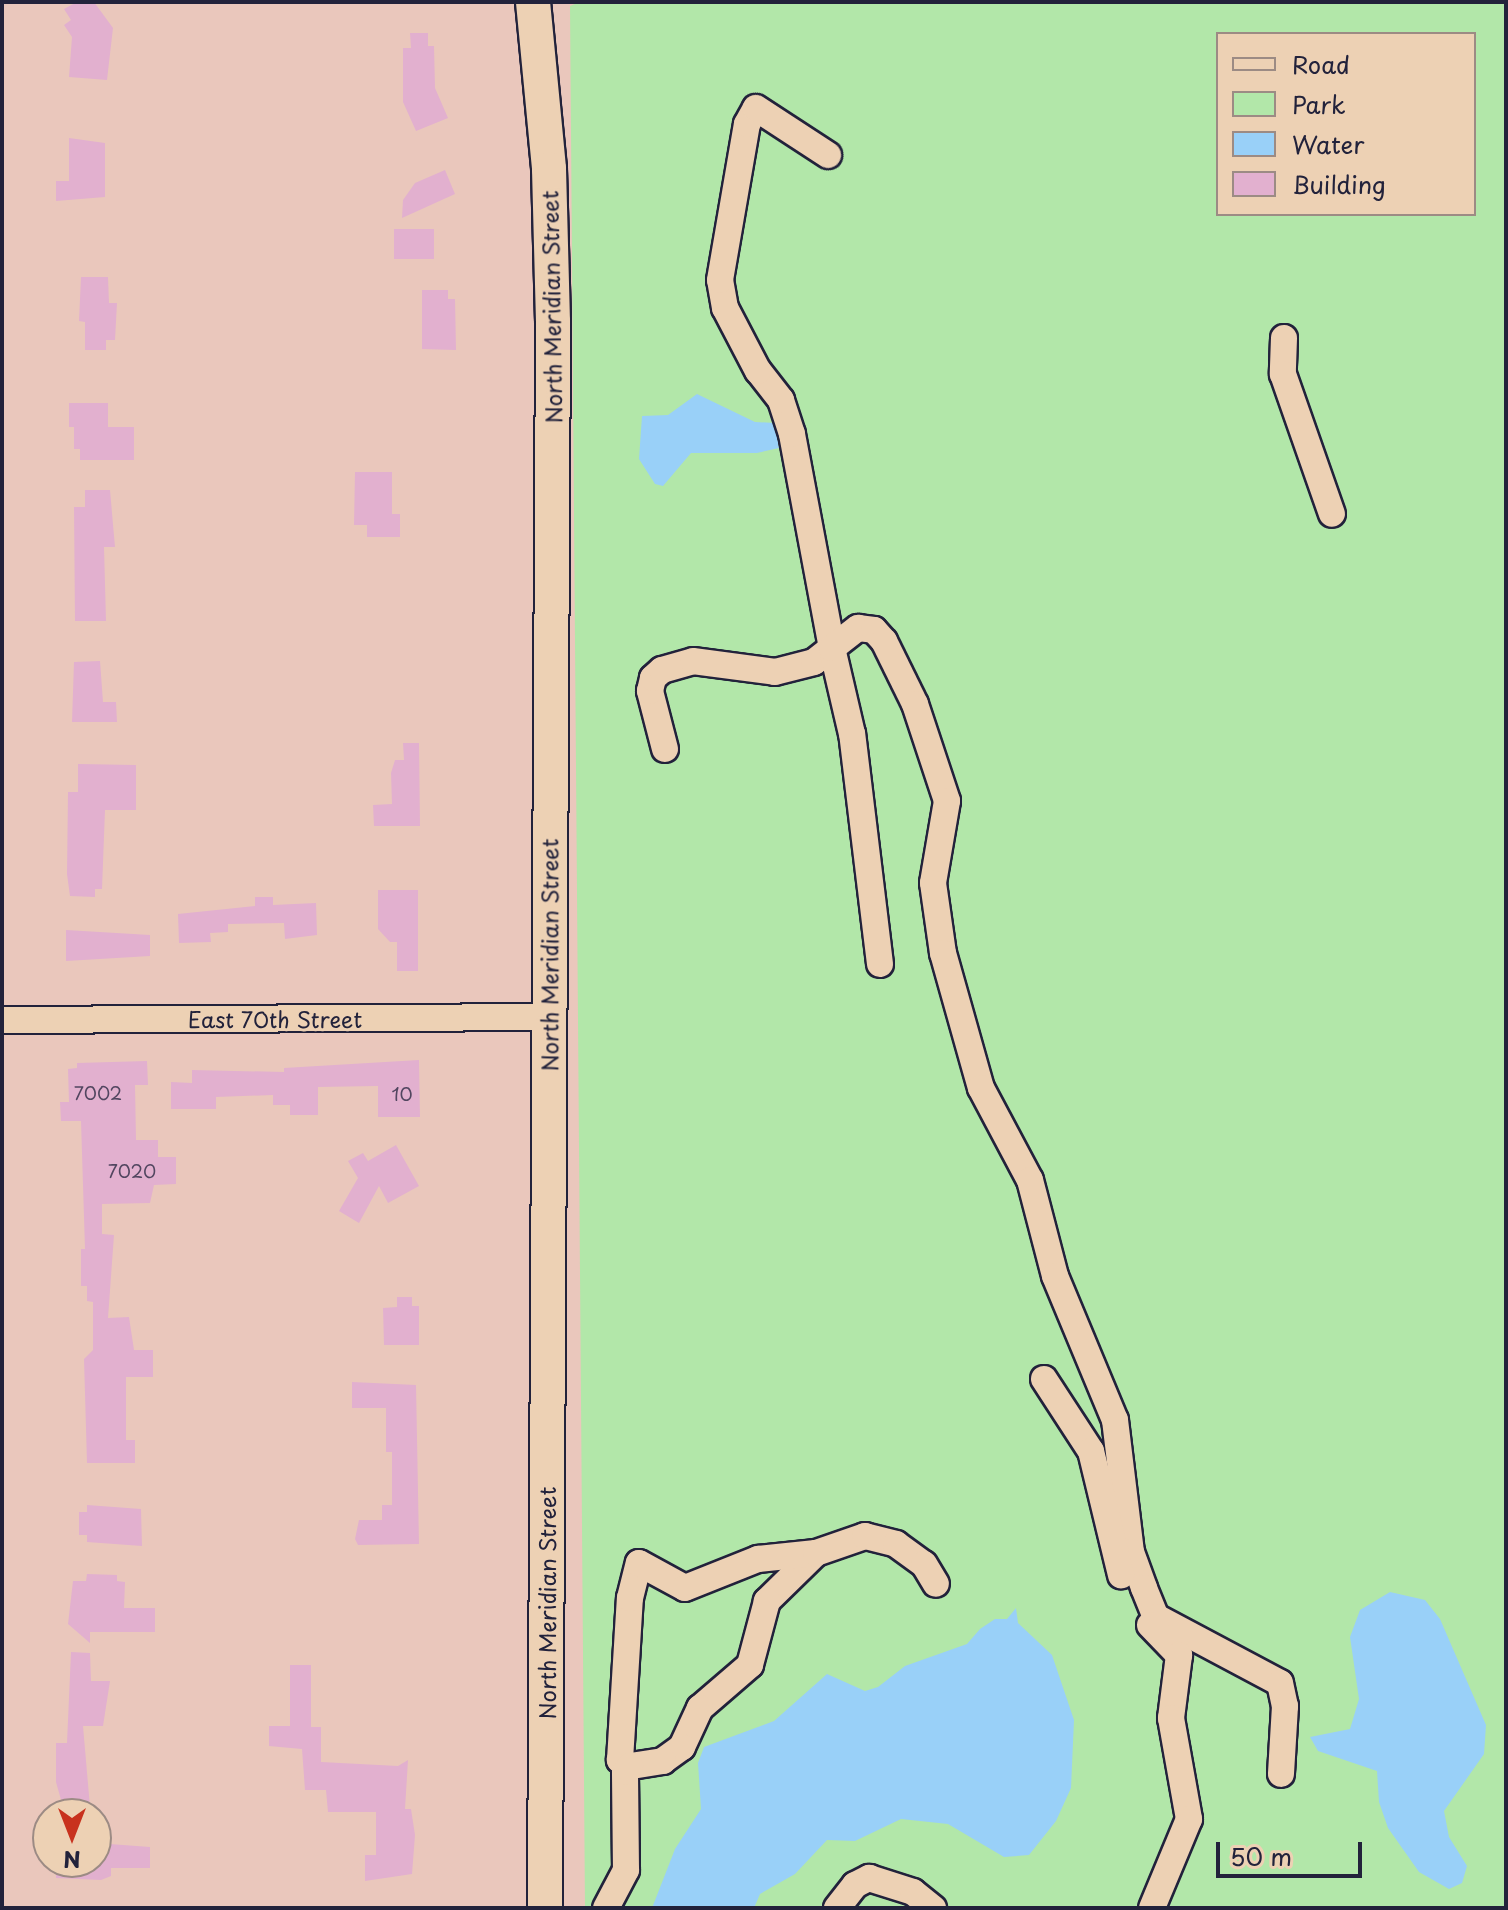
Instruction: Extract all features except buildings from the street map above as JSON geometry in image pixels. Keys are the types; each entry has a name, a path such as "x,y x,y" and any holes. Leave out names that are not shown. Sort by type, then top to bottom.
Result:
{"main road":[{"name":"North Meridian Street","path":"533,2 549,169 553,322 545,1908"}],"street":[{"path":"828,155 756,108 747,124 720,280 725,308 758,371 781,400 792,434 832,648 852,734 880,964"},
{"path":"1284,338 1279,353 1283,374 1332,514"},
{"path":"665,749 650,691 653,678 662,670 693,661 775,672 814,662 858,628 874,630 915,704 947,801 933,883 943,953 967,1048 981,1088 1030,1180 1055,1276 1115,1420 1131,1552 1156,1617 1280,1683 1285,1706 1281,1774"},
{"name":"East 70th Street","path":"2,1020 549,1017"},
{"path":"1044,1379 1091,1451 1114,1556 1133,1608 1179,1655 1171,1718 1189,1819 1152,1908"},
{"path":"816,1553 767,1601 750,1665 700,1708 682,1747 663,1761 630,1766 620,1760 630,1598 639,1563 685,1588 758,1559 816,1553 865,1536 896,1544 924,1564 936,1584"},
{"path":"606,1908 626,1870 625,1772 630,1766"},
{"path":"837,1908 855,1885 869,1878 913,1892 933,1908"}],"green space":[{"path":"580,2 1506,2 1506,1908 585,1908 570,6"}],"water":[{"path":"697,394 755,422 775,423 779,448 757,453 691,453 663,486 655,484 639,459 642,416 668,415"},
{"path":"1390,1592 1425,1600 1440,1619 1486,1725 1484,1754 1444,1811 1449,1837 1467,1866 1462,1883 1449,1889 1419,1872 1388,1828 1379,1802 1377,1771 1318,1751 1310,1737 1350,1729 1359,1699 1350,1637 1360,1610"},
{"path":"1016,1608 1018,1623 1052,1655 1074,1720 1071,1788 1056,1821 1029,1855 1004,1857 948,1824 901,1819 855,1841 827,1840 795,1874 760,1894 754,1908 652,1908 675,1849 701,1809 698,1763 704,1747 774,1721 827,1674 865,1691 878,1687 905,1666 967,1644 980,1629 995,1619 1007,1619"}]}
